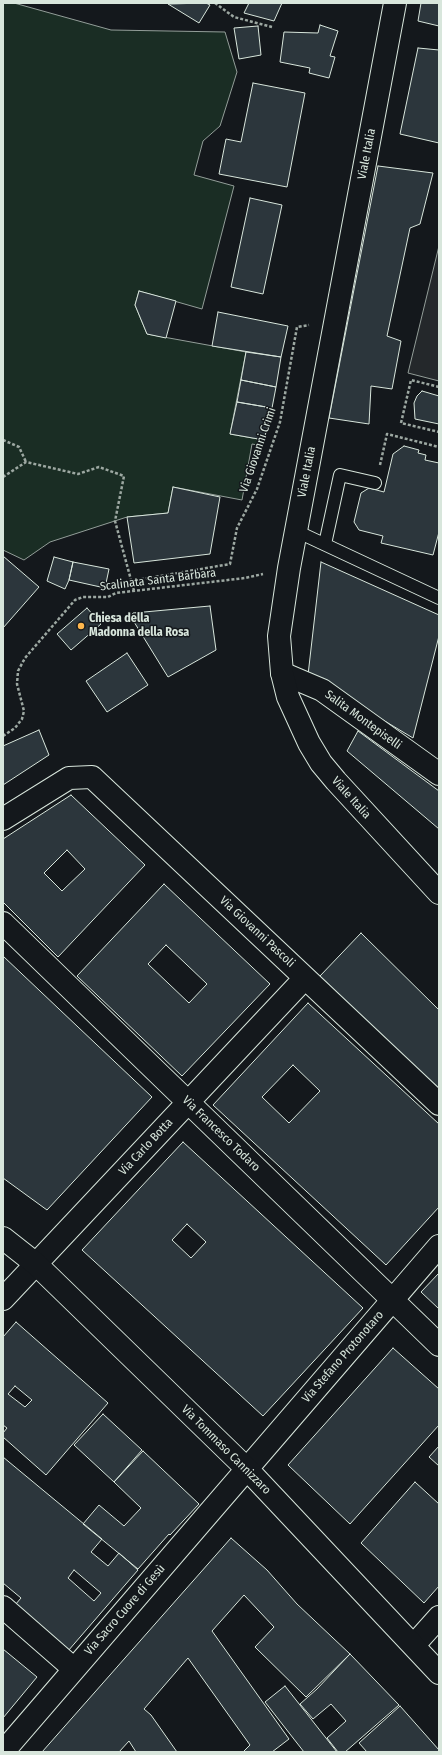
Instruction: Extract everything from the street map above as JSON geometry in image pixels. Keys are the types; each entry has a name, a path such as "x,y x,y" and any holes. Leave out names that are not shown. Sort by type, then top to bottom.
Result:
{"street":[{"name":"Viale Italia","path":"395,3 289,568 279,636 282,673 288,697 296,716 321,763 439,893"},
{"name":"Salita Montepiselli","path":"282,673 322,690 439,774"},
{"name":"Via Giovanni Pascoli","path":"3,819 69,778 92,777 439,1104"},
{"name":"Via Francesco Todaro","path":"3,923 439,1345"},
{"name":"Via Carlo Botta","path":"3,1299 305,978"},
{"name":"Via Tommaso Cannizzaro","path":"3,1238 36,1264 247,1469 439,1673"},
{"name":"Via Stefano Protonotaro","path":"247,1469 439,1246"},
{"name":"Via Sacro Cuore di Gesù","path":"3,1752 247,1469"},
{"path":"3,1607 74,1669"},
{"path":"414,1645 439,1617"}],"lane":[{"path":"324,544 340,475 375,483"},
{"path":"296,531 439,598"}],"path":[{"path":"215,3 234,17 272,27"},
{"name":"Via Giovanni Crimi","path":"131,581 230,564 237,528 257,488 280,422 297,327 336,320"},
{"path":"439,387 411,380 401,423 439,432"},
{"path":"375,483 387,434 439,446"},
{"path":"3,440 19,447 26,462"},
{"path":"3,477 26,462 78,474 99,467 124,476 115,521 134,591"},
{"name":"Scalinata Santa Barbara","path":"3,736 15,728 22,719 24,711 17,684 18,671 25,658 75,600 83,597 108,597 116,593 245,578 289,568"}],"green space":[{"path":"3,3 14,3 111,30 225,32 237,72 220,126 203,141 194,175 234,186 202,309 139,291 135,305 147,334 246,352 230,434 264,440 263,446 252,444 242,500 173,487 168,513 127,517 50,542 24,560 3,550"}],"shaded area":[{"path":"439,246 439,381 408,373"}],"building":[{"path":"206,3 210,5 199,23 168,4"},
{"path":"249,3 282,3 274,21 244,13"},
{"path":"421,3 439,3 439,26 418,21"},
{"path":"320,25 338,31 330,56 335,57 329,78 309,73 310,68 280,62 284,32 318,33"},
{"path":"258,26 261,55 239,59 234,28"},
{"path":"418,48 439,50 439,143 400,134"},
{"path":"253,83 305,93 287,187 219,174 226,139 241,142"},
{"path":"378,166 433,173 420,224 410,228 387,336 401,341 392,389 371,386 369,424 329,418"},
{"path":"250,198 282,205 263,294 231,287"},
{"path":"139,291 176,301 166,338 147,334 135,305"},
{"path":"218,312 288,326 281,357 212,346"},
{"path":"246,352 281,357 276,387 241,380"},
{"path":"241,380 276,387 272,408 237,402"},
{"path":"422,391 439,396 439,424 415,419 414,403 417,396"},
{"path":"237,402 272,408 264,440 230,434"},
{"path":"404,446 419,450 418,453 426,455 425,460 439,463 439,532 433,555 381,543 383,536 359,530 354,522 361,493 369,488 384,492 393,454"},
{"path":"173,487 220,497 210,554 134,563 127,517 168,513"},
{"path":"3,556 39,587 3,628"},
{"path":"54,557 73,562 69,580 65,589 47,581"},
{"path":"73,562 109,569 105,588 69,580"},
{"path":"321,562 439,615 439,636 413,738 308,675"},
{"path":"210,606 216,650 168,677 131,617 133,613"},
{"path":"87,608 101,624 71,650 57,634"},
{"path":"127,653 148,685 107,712 86,681"},
{"path":"39,730 49,755 3,785 3,746"},
{"path":"358,731 439,791 439,829 347,751"},
{"path":"71,795 145,865 58,957 3,902 3,839","holes":["67,850 85,869 62,891 44,873"]},
{"path":"164,884 270,984 182,1076 77,976","holes":["166,945 207,984 189,1003 148,964"]},
{"path":"361,933 439,1010 439,1093 320,976"},
{"path":"3,956 152,1097 47,1210 3,1178"},
{"path":"308,1003 439,1124 439,1207 386,1265 213,1105","holes":["293,1065 320,1091 289,1123 262,1097"]},
{"path":"183,1142 363,1308 263,1416 82,1250","holes":["187,1224 206,1242 191,1258 172,1240"]},
{"path":"439,1273 439,1309 421,1292"},
{"path":"16,1322 108,1403 46,1475 3,1437 3,1433 7,1428 3,1425 3,1337","holes":["15,1386 32,1400 25,1407 8,1394"]},
{"path":"393,1348 439,1389 439,1425 350,1524 288,1465"},
{"path":"103,1414 142,1450 114,1482 74,1445"},
{"path":"439,1446 439,1466 429,1457"},
{"path":"143,1451 199,1504 170,1535 169,1534 138,1569 83,1524 99,1505 124,1526 141,1508 114,1482"},
{"path":"3,1457 102,1539 91,1552 108,1566 119,1553 138,1570 68,1651 15,1605 21,1598 3,1583","holes":["74,1570 101,1593 94,1601 68,1578"]},
{"path":"415,1482 439,1504 439,1586 424,1603 361,1543"},
{"path":"231,1538 267,1570 297,1604 350,1654 306,1697 255,1647 274,1627 244,1595 212,1631 289,1739 272,1752 243,1752 250,1745 188,1658 144,1709 151,1715 177,1752 136,1752 129,1741 119,1752 42,1752"},
{"path":"3,1649 37,1677 3,1718"},
{"path":"350,1654 399,1705 345,1752 338,1752 327,1738 346,1721 331,1704 313,1719 300,1704 317,1689"},
{"path":"285,1686 337,1752 304,1752 265,1702"},
{"path":"400,1706 439,1750 439,1752 367,1752 359,1743"}],"place":[{"name":"Chiesa della Madonna della Rosa","path":"81,626"}]}
